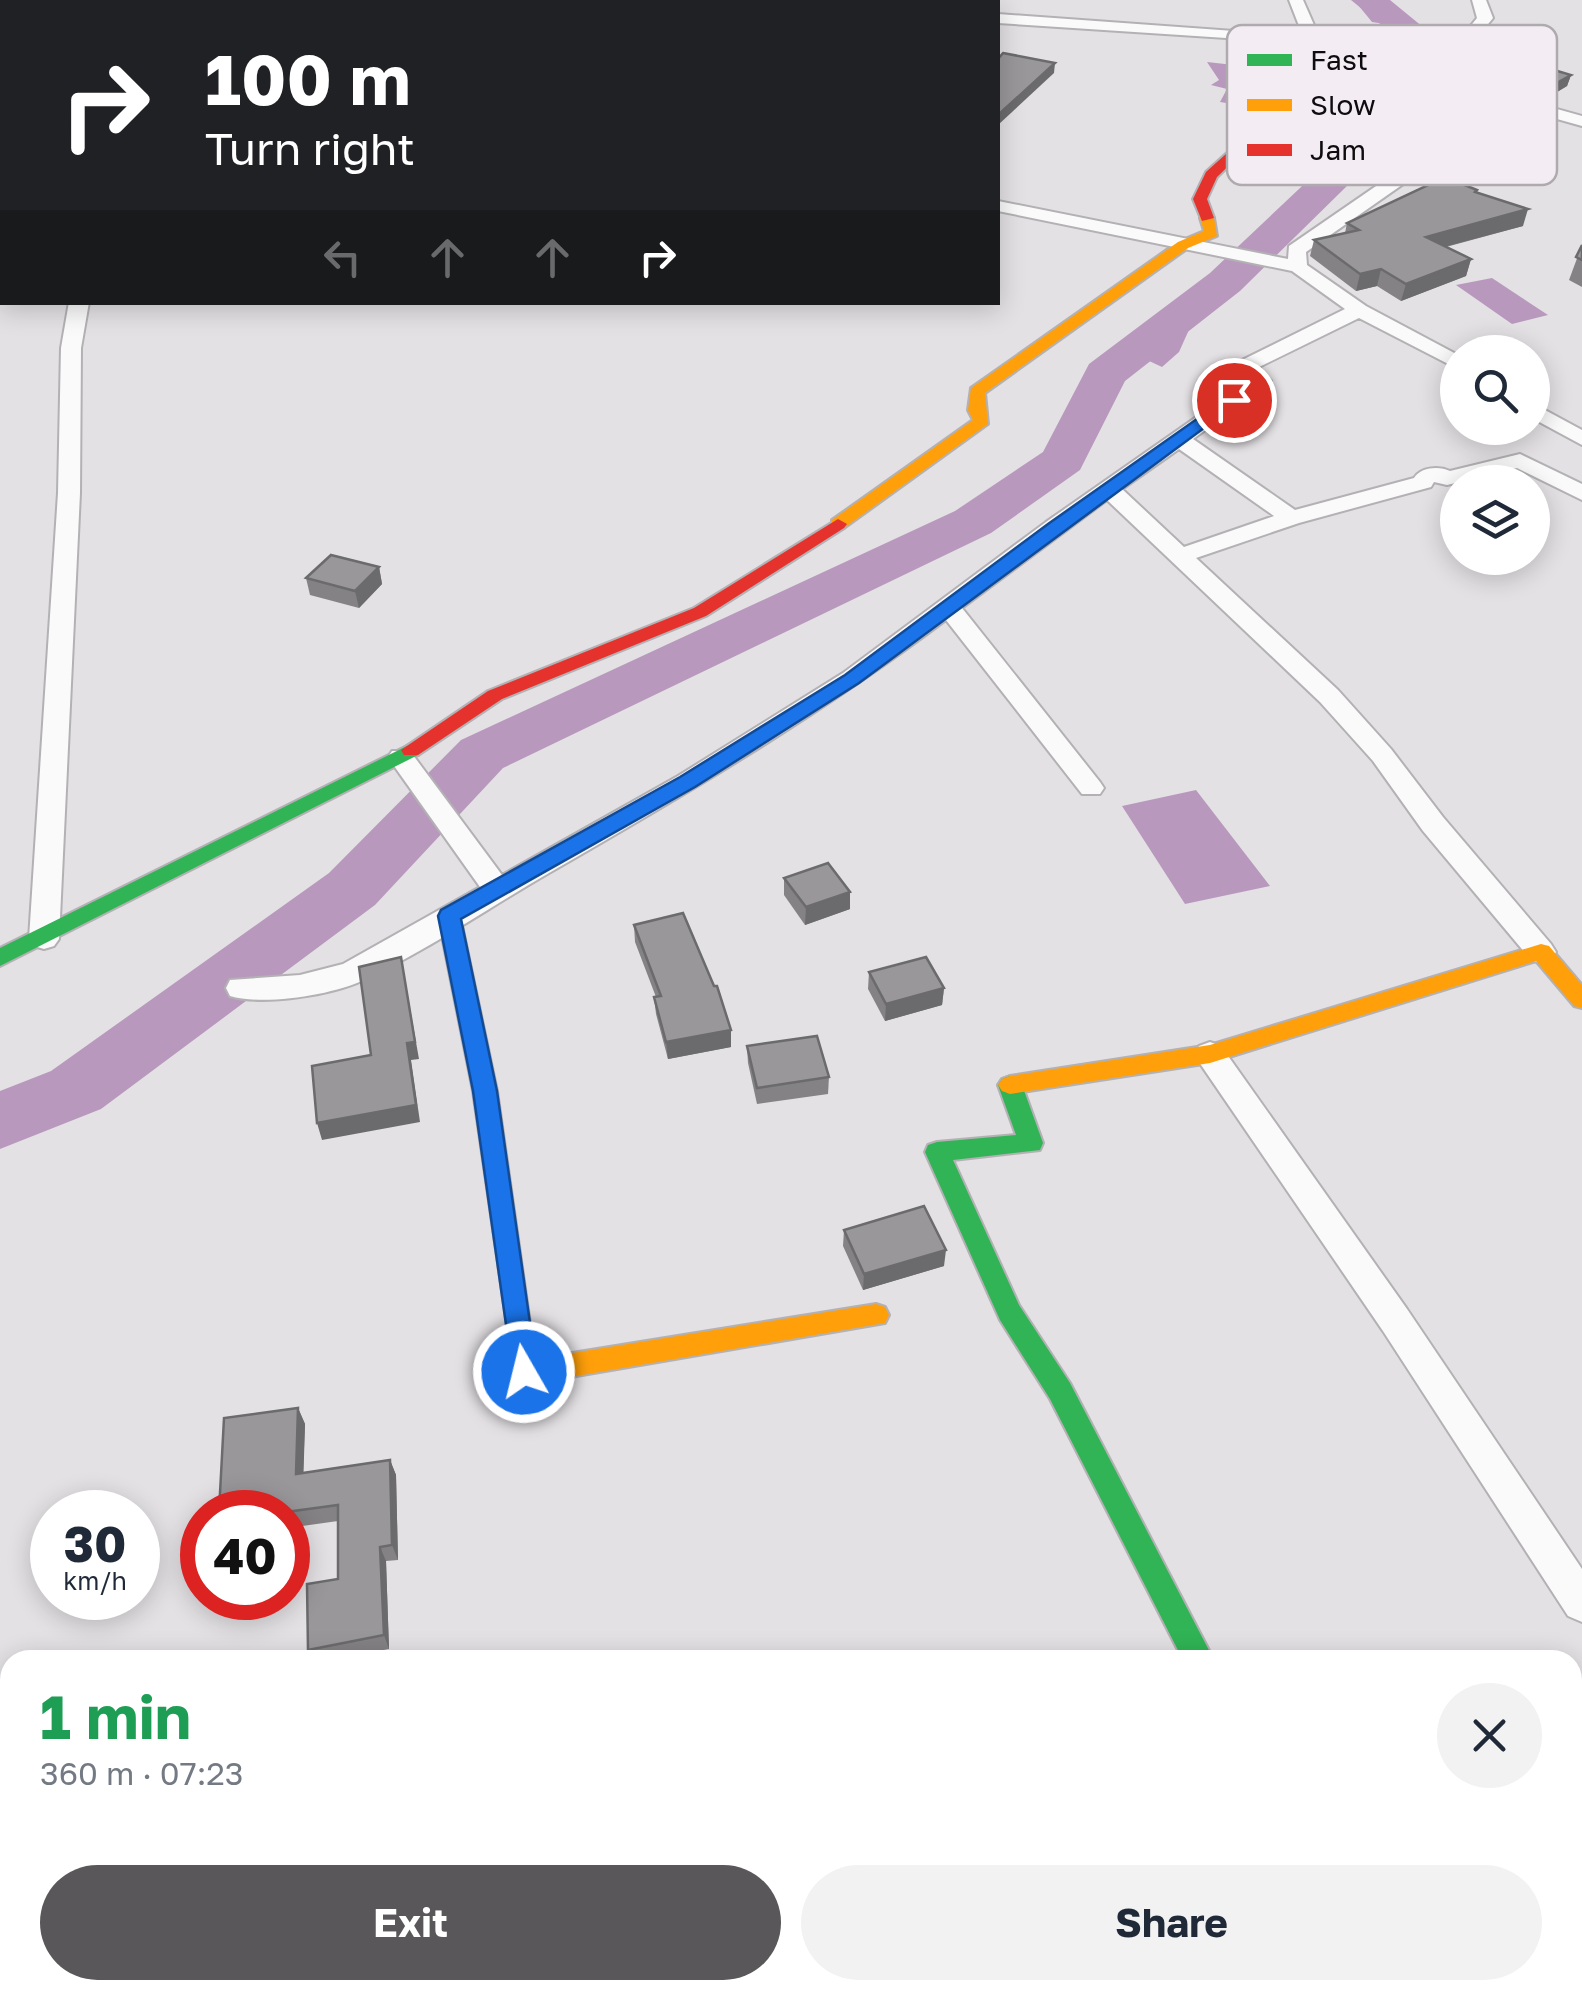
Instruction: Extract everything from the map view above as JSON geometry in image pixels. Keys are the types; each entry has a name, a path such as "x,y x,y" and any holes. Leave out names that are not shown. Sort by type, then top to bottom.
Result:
{"street":[{"path":"1296,0 1306,25"},
{"path":"1479,0 1485,18 1479,25"},
{"path":"1000,18 1168,22 1227,30"},
{"path":"1557,114 1582,121"},
{"path":"0,958 402,757 495,695 700,612 814,541 982,421 976,410 976,391 1183,245 1212,233 1200,199 1211,175 1227,160"},
{"path":"1298,267 1296,250 1390,185"},
{"path":"1000,206 1298,267 1359,310 1440,354"},
{"path":"44,939 69,493 71,348 78,305"},
{"path":"240,988 300,986 352,973 688,782 852,679 930,618 1262,380 1242,367 1359,310"},
{"path":"1550,420 1582,439"},
{"path":"1179,440 1291,518"},
{"path":"1182,555 1291,518 1424,482 1425,477 1438,474 1446,478 1520,461 1582,493"},
{"path":"1109,489 1356,726 1582,1000"},
{"path":"948,608 1091,788"},
{"path":"402,757 498,889"},
{"path":"449,916 485,1091 524,1372 876,1314"},
{"path":"1194,1650 1060,1391 1009,1312 937,1152 1031,1144 1007,1085 1210,1054 1541,952"},
{"path":"1210,1054 1395,1320 1582,1604"}],"shaded area":[{"path":"1354,0 1379,0 1410,25 1392,25 1372,22"},
{"path":"1207,62 1227,64 1227,89 1211,85 1219,80"},
{"path":"1314,185 1331,185 1192,323 1179,352 1162,367 1147,360 1163,348 1171,319"},
{"path":"1492,278 1548,315 1512,324 1456,285"},
{"path":"1196,790 1270,886 1185,904 1122,806"}],"building":[{"path":"1003,53 1055,63 1000,113"},
{"path":"1557,71 1571,75 1557,83"},
{"path":"1428,185 1465,185 1528,209 1426,237 1471,259 1406,284 1381,269 1360,274 1314,240 1359,230 1347,223"},
{"path":"331,555 379,567 355,591 306,578"},
{"path":"828,863 850,892 806,907 784,878"},
{"path":"683,913 717,986 731,1030 666,1042 654,997 661,996 634,925"},
{"path":"401,957 415,1042 407,1043 416,1105 317,1123 312,1066 371,1055 359,967"},
{"path":"926,957 944,988 886,1004 869,972"},
{"path":"817,1036 829,1077 757,1088 747,1046"},
{"path":"924,1206 946,1250 864,1274 844,1230"},
{"path":"298,1408 296,1474 390,1460 392,1545 380,1547 384,1635 308,1650 310,1584 338,1579 338,1505 310,1509 310,1490 220,1490 224,1418"}],"waterway":[{"path":"1368,0 1402,25"},
{"path":"0,1121 76,1090 352,889 482,754 973,522 1063,460 1105,374 1225,282 1326,185"}],"traffic: fast":[{"path":"0,958 411,750"},
{"path":"1010,1085 1031,1143 937,1152 1009,1312 1060,1391 1194,1650"}],"traffic: slow":[{"path":"838,524 982,421 976,410 977,391 1183,245 1212,233 1207,218"},
{"path":"449,916 485,1091 524,1373 876,1315"},
{"path":"1010,1085 1210,1054 1541,952 1582,1000"}],"traffic: jam":[{"path":"1207,218 1200,199 1211,175 1227,160"},
{"path":"411,750 495,695 700,612 838,524"}],"route":[{"path":"524,1372 485,1091 449,916 688,782 852,679 1054,527 1234,400"}]}
